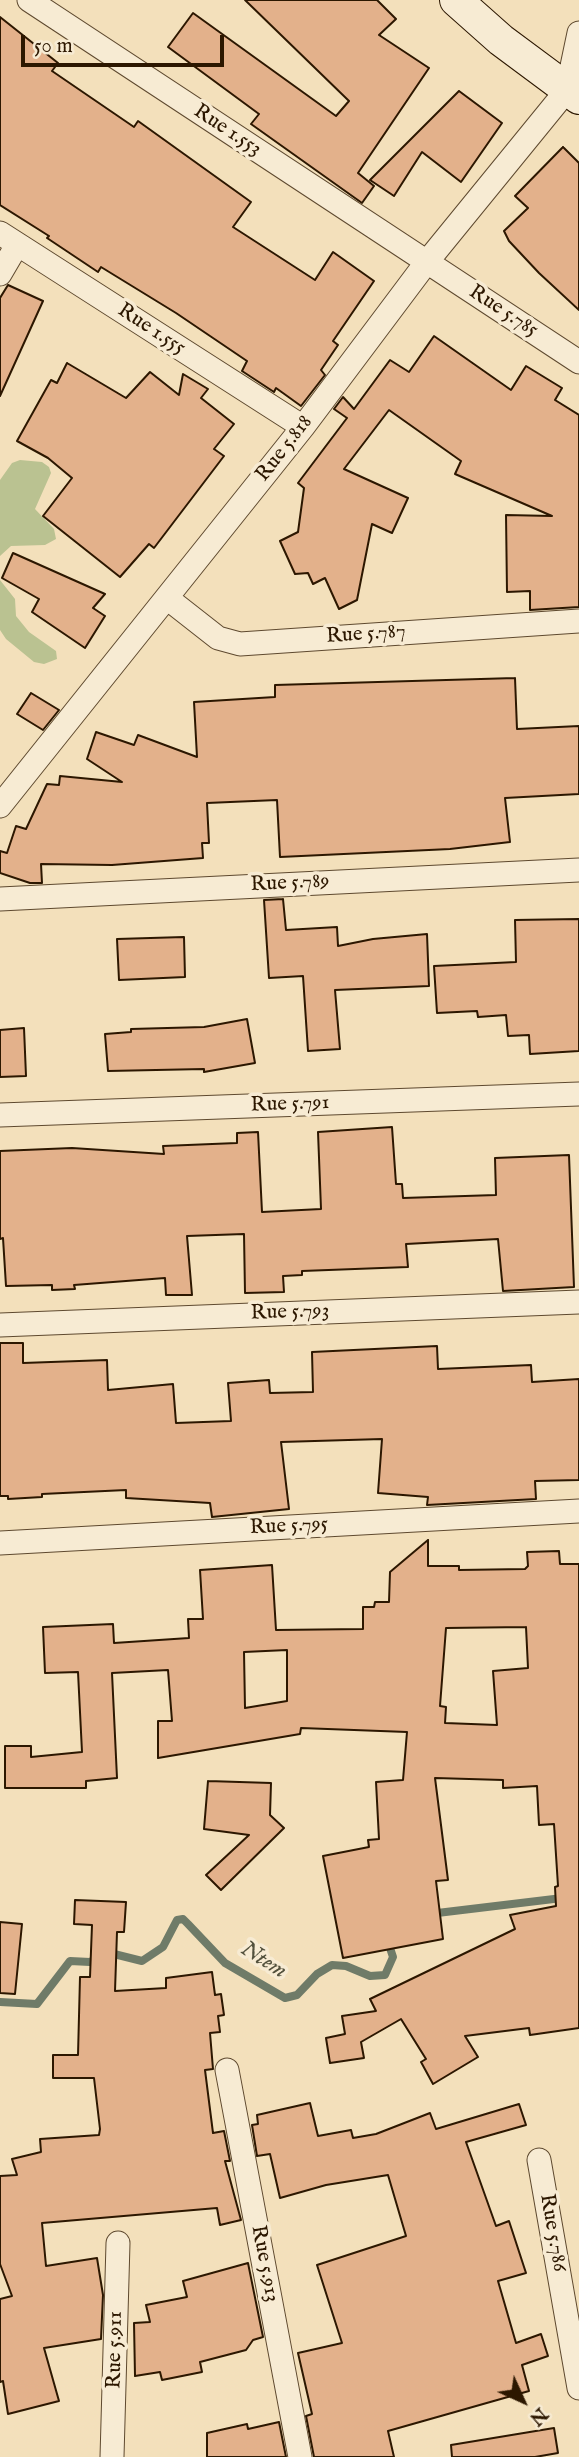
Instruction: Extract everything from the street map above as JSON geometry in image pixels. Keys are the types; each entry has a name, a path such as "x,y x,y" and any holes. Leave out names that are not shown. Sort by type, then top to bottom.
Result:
{"main road":[{"path":"456,0 501,40 573,94"}],"street":[{"name":"Rue 1.553","path":"29,0 426,263"},
{"path":"573,94 579,33"},
{"name":"Rue 5.818","path":"0,806 303,427 426,263 573,94"},
{"path":"0,274 9,239"},
{"name":"Rue 1.555","path":"9,239 303,427"},
{"name":"Rue 5.785","path":"426,263 579,362"},
{"name":"Rue 5.787","path":"167,598 195,623 218,638 240,644 579,621"},
{"name":"Rue 5.789","path":"0,899 579,870"},
{"name":"Rue 5.791","path":"0,1115 579,1094"},
{"name":"Rue 5.793","path":"0,1325 579,1301"},
{"name":"Rue 5.795","path":"0,1543 579,1511"},
{"name":"Rue 5.913","path":"227,2070 300,2457"},
{"name":"Rue 5.786","path":"539,2160 579,2388"},
{"name":"Rue 5.911","path":"112,2457 118,2243"}],"green space":[{"path":"20,460 42,462 49,467 51,473 35,509 54,529 56,539 45,545 11,546 0,556 0,480 12,463"},
{"path":"0,580 15,599 16,616 29,632 56,651 57,659 44,664 34,662 6,639 0,630"}],"building":[{"path":"245,0 377,0 396,19 379,35 429,68 358,173 374,186 362,203 251,124 259,114 168,47 193,13 336,116 349,101"},
{"path":"0,17 58,63 52,71 134,127 138,121 251,202 233,227 315,280 333,252 374,281 333,341 338,345 321,370 325,375 301,406 276,388 274,392 242,371 247,361 176,313 101,267 98,272 0,205"},
{"path":"459,91 502,123 461,182 422,152 394,196 370,180"},
{"path":"563,147 579,163 579,310 539,273 509,241 504,231 528,208 515,196"},
{"path":"8,285 43,301 0,396 0,298"},
{"path":"434,336 511,390 526,366 562,388 555,400 579,415 579,607 530,610 530,591 507,592 506,515 552,516 455,474 461,461 389,410 344,469 408,498 392,533 372,524 357,600 339,609 325,578 313,584 308,573 295,574 280,541 298,532 304,488 298,483 347,418 334,409 343,397 354,409 390,360 409,372"},
{"path":"67,363 126,398 150,372 179,395 183,374 208,389 201,398 234,424 214,449 224,456 154,548 149,544 120,577 43,516 72,478 48,458 17,441 51,380 57,383"},
{"path":"13,553 105,594 93,608 105,616 85,648 32,612 39,599 2,578"},
{"path":"515,678 517,729 579,726 579,794 505,798 510,842 450,849 280,857 277,800 207,803 209,843 202,843 203,858 112,865 41,864 42,883 30,883 0,873 0,851 7,853 16,826 26,829 47,784 59,785 60,776 122,782 87,759 96,732 134,745 138,735 197,757 194,702 275,697 275,685"},
{"path":"31,693 59,710 43,730 17,714"},
{"path":"283,899 286,930 337,927 338,946 373,939 427,934 429,986 335,990 340,1049 308,1051 303,976 269,978 264,900"},
{"path":"579,919 579,1051 530,1054 529,1035 508,1036 506,1015 478,1017 477,1011 437,1013 434,966 516,962 515,920"},
{"path":"184,937 185,977 119,980 117,939"},
{"path":"247,1019 255,1063 204,1072 204,1069 108,1071 105,1034 131,1032 131,1029 204,1027"},
{"path":"24,1028 26,1076 0,1077 0,1030"},
{"path":"392,1127 396,1184 402,1184 403,1198 496,1195 495,1158 569,1155 574,1287 503,1291 498,1239 406,1244 408,1267 302,1271 302,1275 283,1276 284,1292 245,1293 244,1234 187,1236 192,1295 166,1295 165,1278 74,1285 75,1289 52,1290 52,1285 6,1286 3,1238 0,1239 0,1151 72,1148 164,1154 163,1146 237,1143 237,1133 258,1132 262,1212 321,1209 318,1132"},
{"path":"0,1343 23,1343 23,1363 107,1360 108,1390 173,1384 176,1423 231,1421 228,1383 269,1380 270,1393 313,1392 312,1352 437,1346 438,1369 531,1365 532,1382 579,1379 579,1480 535,1481 536,1499 427,1505 428,1497 378,1493 382,1439 281,1442 289,1509 212,1517 210,1503 126,1498 126,1490 42,1494 42,1497 8,1499 8,1496 0,1496"},
{"path":"428,1540 428,1566 459,1566 459,1570 525,1569 528,1566 527,1552 559,1551 560,1564 579,1564 579,2028 530,2035 529,2028 465,2036 478,2057 433,2084 421,2062 426,2059 401,2019 361,2042 364,2058 330,2063 326,2038 345,2034 342,2016 376,2011 370,1999 515,1929 510,1915 556,1906 555,1887 558,1886 554,1824 539,1825 537,1786 503,1788 503,1780 435,1778 448,1880 436,1881 443,1939 343,1958 323,1856 369,1847 368,1840 379,1839 376,1782 403,1780 407,1732 301,1728 300,1734 158,1758 158,1721 172,1721 168,1670 112,1673 117,1778 86,1781 86,1788 5,1788 5,1746 31,1746 31,1757 82,1752 78,1672 45,1673 43,1627 113,1624 114,1643 189,1638 188,1619 203,1619 200,1570 272,1565 276,1630 363,1629 363,1607 374,1607 375,1602 389,1602 390,1572","holes":["526,1627 528,1668 493,1671 497,1725 445,1723 446,1707 440,1706 446,1628","287,1650 287,1701 245,1708 244,1652"]},
{"path":"208,1781 271,1783 270,1815 284,1828 221,1890 206,1875 249,1835 204,1829"},
{"path":"75,1900 126,1902 124,1932 117,1932 115,1991 166,1988 166,1978 212,1972 215,1995 221,1994 224,2015 218,2016 220,2032 210,2033 213,2069 205,2070 213,2133 224,2131 230,2161 225,2161 241,2220 220,2225 217,2208 42,2223 46,2266 97,2258 103,2295 101,2339 44,2348 59,2401 8,2414 3,2381 0,2382 0,2299 12,2296 0,2264 0,2176 17,2175 12,2159 41,2152 40,2139 99,2135 100,2129 94,2078 53,2078 53,2055 78,2055 80,1977 90,1977 92,1925 74,1924"},
{"path":"0,1922 22,1924 15,1994 0,1993"},
{"path":"310,2103 318,2136 351,2130 353,2138 376,2134 430,2113 436,2129 519,2104 526,2125 466,2142 496,2226 509,2221 526,2273 498,2281 516,2343 541,2334 548,2356 522,2365 529,2391 388,2431 394,2457 314,2457 306,2416 312,2414 298,2353 342,2343 317,2265 406,2236 388,2175 326,2185 280,2198 270,2154 257,2156 252,2125 258,2124 257,2115"},
{"path":"248,2263 263,2337 253,2340 246,2350 200,2362 202,2372 162,2380 160,2372 135,2376 134,2323 150,2322 146,2305 187,2297 183,2281"},
{"path":"279,2422 286,2457 207,2457 207,2433 247,2424 248,2429"},
{"path":"554,2428 558,2453 535,2457 452,2457 451,2445"}],"waterway":[{"name":"Ntem","path":"429,1914 579,1896"},
{"name":"Ntem","path":"0,2002 37,2004 70,1961 90,1962 110,1953 142,1961 163,1947 177,1920 183,1919 225,1963 285,1998 297,1995 317,1974 332,1965 346,1966 370,1976 385,1975 393,1957 388,1942"}]}
